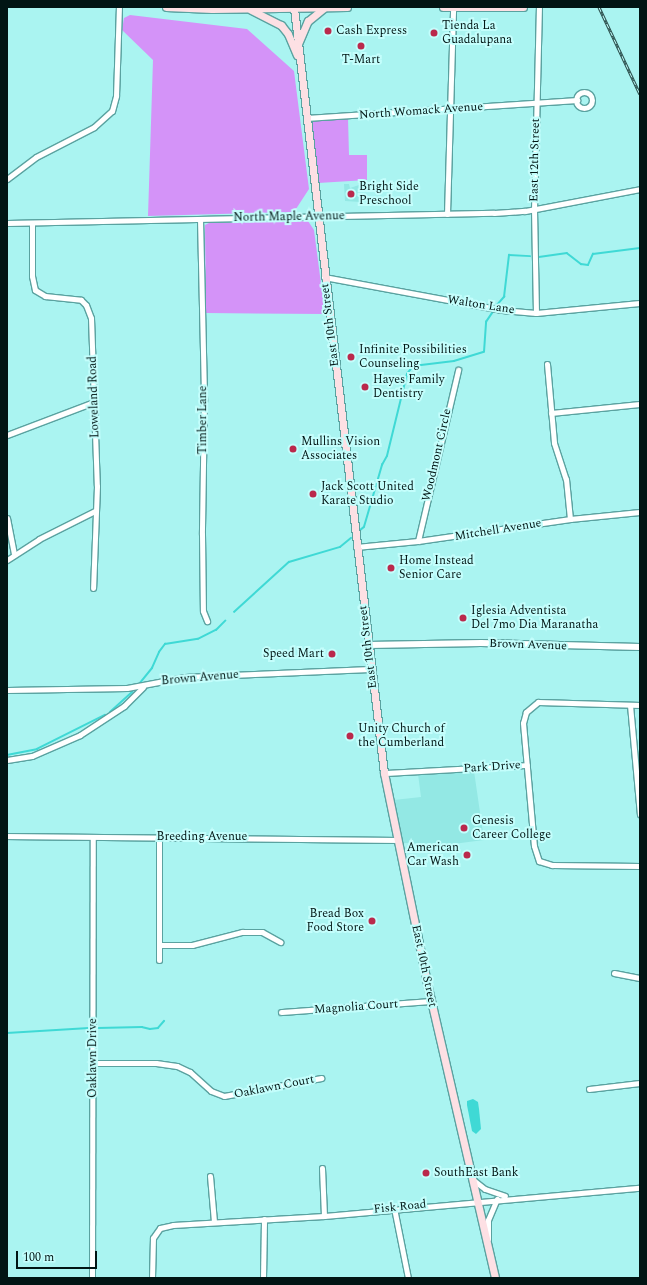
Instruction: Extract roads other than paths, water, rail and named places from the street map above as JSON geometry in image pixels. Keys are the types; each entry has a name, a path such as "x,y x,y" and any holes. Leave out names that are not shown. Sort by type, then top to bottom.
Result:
{"main road":[{"path":"166,7 249,9 347,7"},
{"path":"298,45 308,21 325,7"},
{"path":"443,7 523,7"},
{"name":"East 10th Street","path":"294,8 316,216 370,669 384,773 396,840 495,1278"},
{"path":"249,9 281,25 288,34 300,63"}],"street":[{"path":"7,179 36,157 94,127 112,111 116,96 119,7"},
{"path":"448,214 453,7"},
{"name":"East 12th Street","path":"536,313 534,210 539,7"},
{"name":"North Womack Avenue","path":"306,118 451,110 536,101 577,100"},
{"name":"North Maple Avenue","path":"7,223 448,214 534,210 640,190"},
{"name":"Timber Lane","path":"200,219 204,402 202,542 203,610 207,621"},
{"name":"Loweland Road","path":"32,223 32,276 36,290 45,296 81,300 89,312 97,486 93,588"},
{"name":"Walton Lane","path":"324,277 502,310 536,313 640,303"},
{"path":"547,364 555,448 566,479 570,519"},
{"name":"Woodmont Circle","path":"418,541 458,370"},
{"path":"7,435 94,402"},
{"path":"551,412 640,404"},
{"path":"7,560 14,553 95,512"},
{"name":"Mitchell Avenue","path":"356,547 418,541 570,519 640,512"},
{"path":"7,518 14,553"},
{"name":"Brown Avenue","path":"368,644 481,643 640,647"},
{"name":"Brown Avenue","path":"7,690 79,691 143,687 165,680 185,677 370,669"},
{"path":"7,760 32,756 80,735 124,706 143,687"},
{"name":"Park Drive","path":"384,773 526,765 523,723 526,712 538,702 640,705"},
{"path":"630,705 640,815"},
{"path":"526,765 534,846 539,861 552,865 640,866"},
{"name":"Breeding Avenue","path":"7,836 159,836 396,840"},
{"path":"159,836 159,960"},
{"name":"Oaklawn Drive","path":"92,1278 93,837"},
{"path":"159,945 192,945 242,932 262,932 280,942"},
{"path":"614,973 640,978"},
{"name":"Magnolia Court","path":"281,1012 432,1001"},
{"name":"Oaklawn Court","path":"93,1063 156,1062 177,1066 190,1072 212,1091 224,1096 321,1078"},
{"path":"588,1088 640,1084"},
{"path":"322,1168 324,1216"},
{"path":"210,1176 214,1222"},
{"path":"472,1178 490,1192 514,1197"},
{"name":"Fisk Road","path":"152,1278 153,1238 160,1228 173,1225 324,1216 461,1201 478,1202 514,1197 640,1188"},
{"path":"488,1248 488,1220 497,1199"},
{"path":"394,1208 408,1278"},
{"path":"263,1278 264,1219"}],"waterway":[{"path":"539,257 567,253 581,264 588,265 593,254 640,248"},
{"path":"497,305 504,297 509,255 530,256"},
{"path":"359,531 364,527 382,465 387,456 407,374 413,366 454,361 484,352 486,322 492,313"},
{"path":"234,612 289,562 340,547 351,538"},
{"path":"140,683 152,668 159,652 165,644 198,639 216,630 225,621"},
{"path":"110,712 132,692"},
{"path":"7,755 37,749 105,715"},
{"path":"98,1028 142,1027 150,1029 158,1028 164,1021"},
{"path":"7,1033 89,1028"}],"railway":[{"path":"599,7 640,94"}],"place":[{"name":"Cash Express","path":"328,31"},
{"name":"Tienda La Guadalupana","path":"434,33"},
{"name":"T-Mart","path":"361,46"},
{"name":"Bright Side Preschool","path":"351,194"},
{"name":"Infinite Possibilities Counseling","path":"351,357"},
{"name":"Hayes Family Dentistry","path":"365,387"},
{"name":"Mullins Vision Associates","path":"293,449"},
{"name":"Jack Scott United Karate Studio","path":"313,494"},
{"name":"Home Instead Senior Care","path":"391,568"},
{"name":"Iglesia Adventista Del 7mo Dia Maranatha","path":"463,618"},
{"name":"Speed Mart","path":"332,654"},
{"name":"Unity Church of the Cumberland","path":"350,736"},
{"name":"Genesis Career College","path":"464,828"},
{"name":"American Car Wash","path":"467,855"},
{"name":"Bread Box Food Store","path":"372,921"},
{"name":"SouthEast Bank","path":"426,1173"}]}
